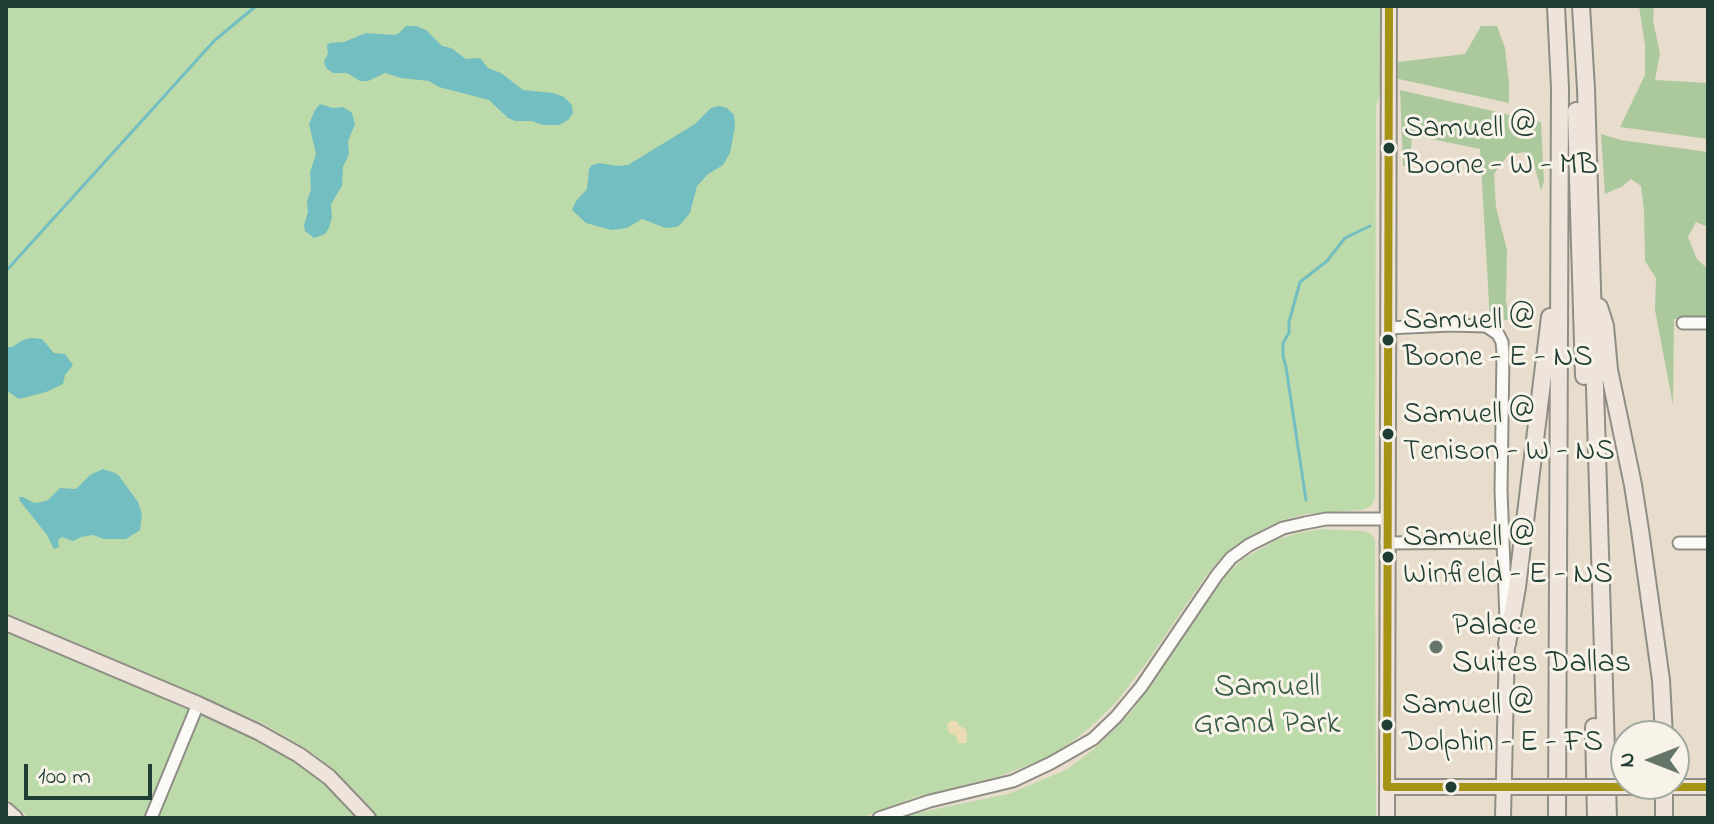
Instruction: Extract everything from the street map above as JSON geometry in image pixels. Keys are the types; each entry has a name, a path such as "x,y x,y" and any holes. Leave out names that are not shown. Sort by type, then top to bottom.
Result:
{"highway":[{"path":"1556,6 1574,88"},
{"path":"1571,6 1574,88 1592,287 1608,818"},
{"path":"1557,818 1560,194 1581,6"},
{"path":"1583,195 1596,818"},
{"path":"1507,644 1517,587 1559,252"},
{"path":"1592,287 1605,326 1614,398 1633,485 1661,680 1663,720"}],"main road":[{"path":"1387,818 1389,6"},
{"path":"6,623 258,732 299,755 329,777 368,818"},
{"path":"1503,818 1507,644"},
{"path":"1387,787 1610,787"},
{"path":"6,810 15,818"}],"street":[{"path":"1683,323 1708,323"},
{"path":"1387,328 1486,326 1498,334 1503,353 1502,542 1507,644"},
{"path":"879,818 930,801 1013,781 1093,739 1141,687 1217,575 1231,558 1249,545 1283,528 1326,519 1387,519"},
{"path":"1386,543 1502,542"},
{"path":"1679,543 1708,543"},
{"path":"151,818 198,704"}],"green space":[{"path":"6,6 1380,6 1380,93 1376,107 1375,498 1371,506 1362,510 1306,514 1283,520 1234,547 1208,573 1149,659 1117,701 1096,722 1046,758 1000,776 916,797 861,818 377,818 335,771 307,749 260,722 6,613"},
{"path":"1639,6 1654,6 1653,21 1660,53 1655,80 1708,83 1708,139 1620,127 1645,75 1645,45"},
{"path":"1481,26 1497,26 1505,48 1509,103 1394,78 1398,62 1465,54"},
{"path":"1400,90 1541,122 1544,181 1541,191 1534,164 1525,152 1508,155 1494,174 1496,207 1507,250 1506,300 1509,320 1490,320 1480,149 1412,135 1410,166 1403,166"},
{"path":"1601,134 1621,140 1708,152 1708,227 1696,222 1688,237 1697,259 1708,269 1708,319 1674,319 1673,405 1655,310 1656,278 1645,261 1641,186 1631,179 1605,194"},
{"name":"Samuell Grand Park","path":"1321,529 1364,531 1375,540 1376,818 902,818 1008,794 1066,770 1093,750 1132,711 1227,574 1243,559 1276,540"},
{"path":"6,629 256,735 314,771 361,818 29,818 6,798"}],"sand":[{"path":"950,721 957,721 959,726 966,729 966,743 958,743 956,736 949,733 947,725"}],"water":[{"path":"406,26 426,30 442,46 451,48 466,59 480,58 488,68 501,73 523,90 564,97 572,105 573,113 559,125 515,121 489,100 439,87 429,81 385,73 368,81 360,81 347,73 333,73 326,68 324,61 330,43 344,42 366,33 395,35"},
{"path":"320,104 343,107 352,113 355,124 348,141 349,154 343,167 342,186 331,204 329,228 325,234 314,238 305,231 304,225 311,190 310,172 316,154 309,124"},
{"path":"711,108 727,108 734,115 730,153 723,165 708,174 697,186 690,213 680,225 666,228 642,219 627,228 612,230 586,223 572,210 587,189 592,165 628,165 695,124"},
{"path":"31,338 42,339 54,353 65,354 73,365 65,375 63,384 19,399 6,390 6,347"},
{"path":"103,469 119,476 138,502 142,514 140,530 126,539 104,539 93,535 73,541 62,537 58,540 59,547 54,549 19,497 34,503 48,500 60,488 76,489 90,475"}],"waterway":[{"path":"6,271 215,40 256,6"},
{"path":"1306,500 1283,343 1289,333 1300,282 1327,261 1345,238 1370,226"}],"transit line":[{"path":"1387,787 1389,6"},
{"path":"1387,787 1708,787"}],"place":[{"name":"Samuell @ Boone - W - MB","path":"1389,148"},
{"name":"Samuell @ Boone - E - NS","path":"1388,340"},
{"name":"Samuell @ Tenison - W - NS","path":"1388,434"},
{"name":"Samuell @ Winfield - E - NS","path":"1388,557"},
{"name":"Palace Suites Dallas","path":"1436,647"},
{"name":"Samuell @ Dolphin - E - FS","path":"1387,725"}]}
